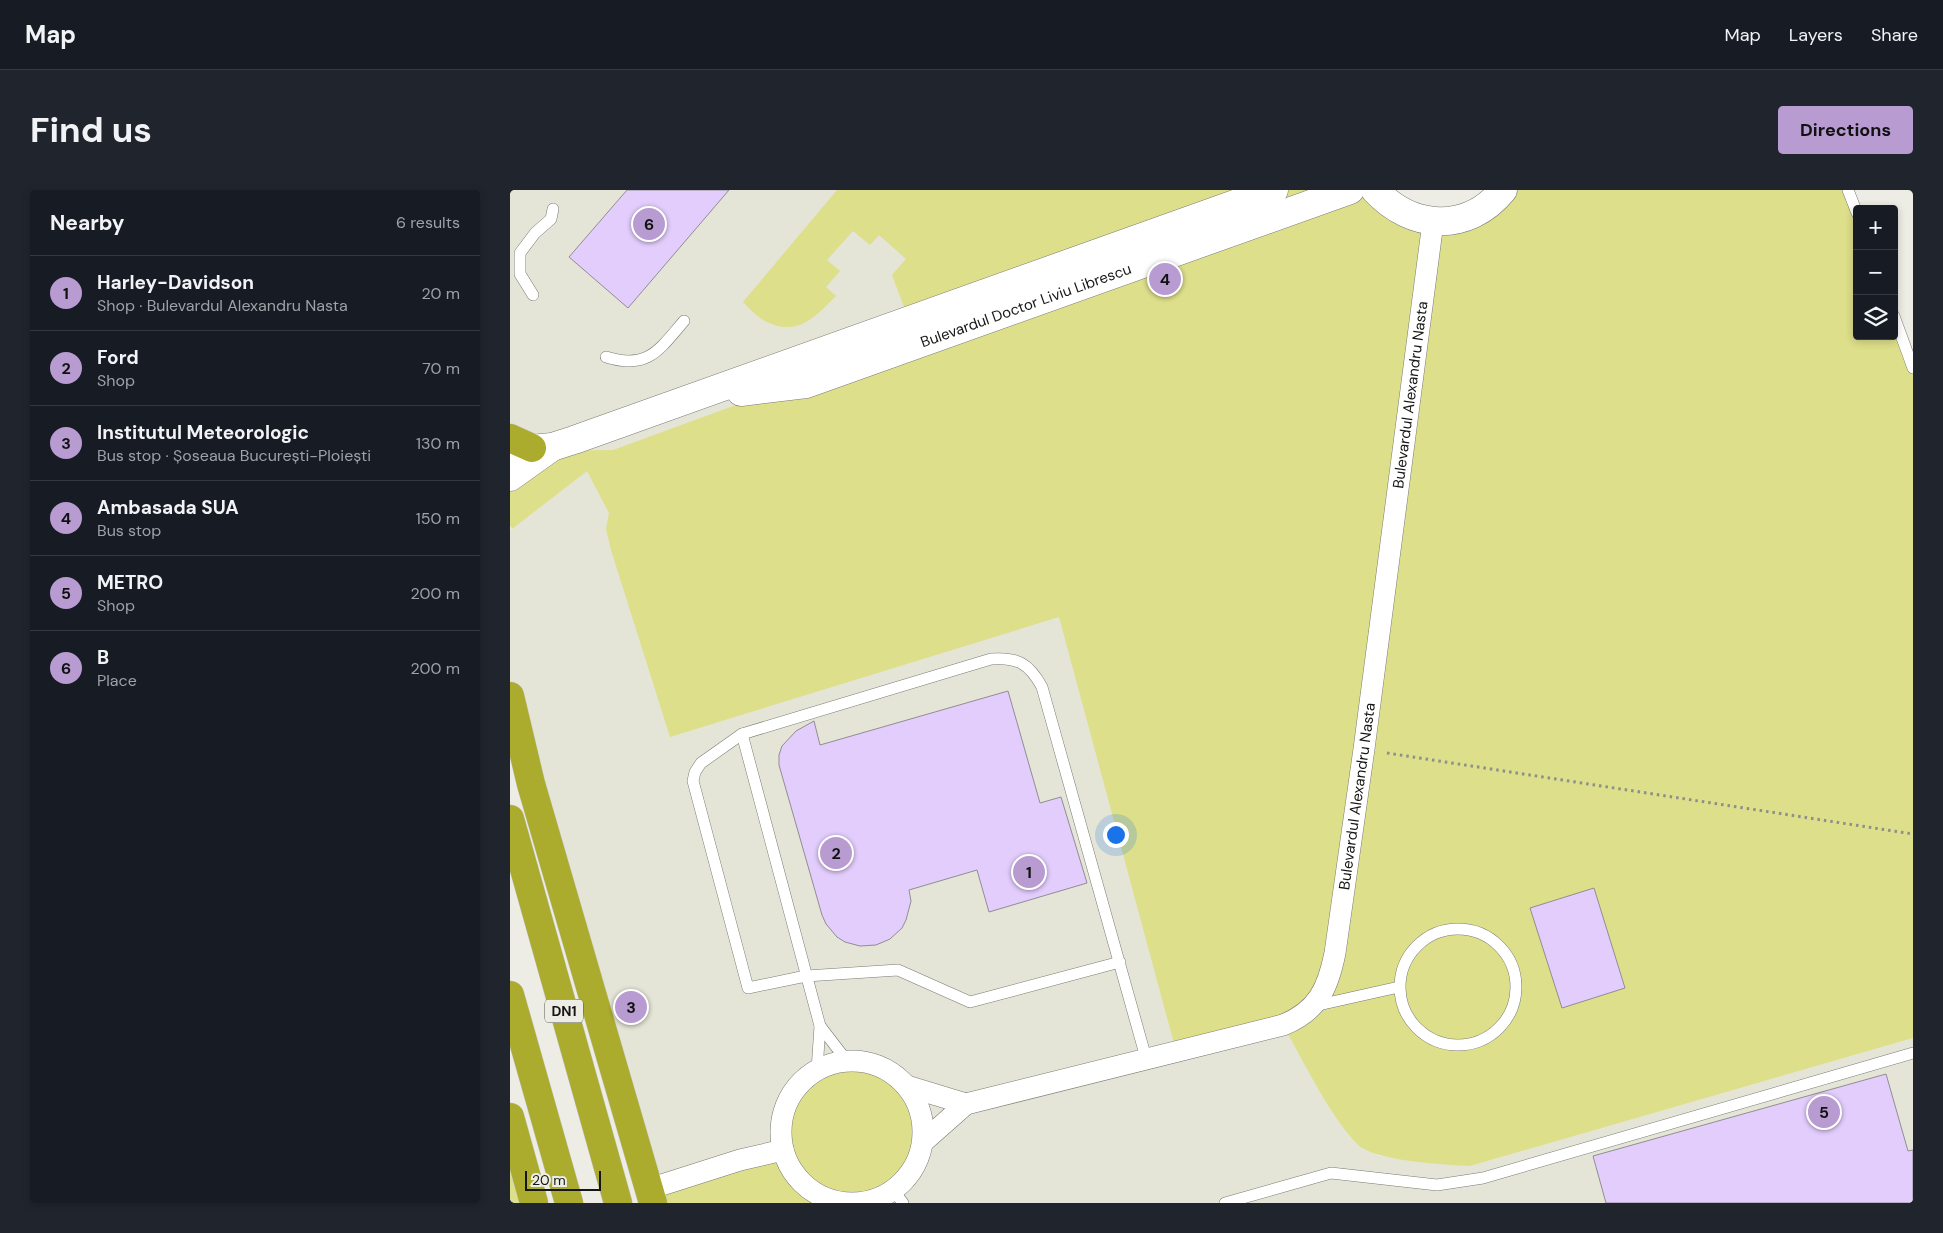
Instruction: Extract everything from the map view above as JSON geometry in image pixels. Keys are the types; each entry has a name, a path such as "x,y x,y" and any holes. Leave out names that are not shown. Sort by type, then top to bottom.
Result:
{"highway":[{"path":"510,696 531,784 651,1196"},
{"name":"DN1","path":"510,819 618,1203"},
{"path":"510,995 569,1203"},
{"path":"511,1123 534,1203"}],"street":[{"name":"Bulevardul Doctor Liviu Librescu","path":"510,477 526,446 695,397 1274,190"},
{"name":"Bulevardul Doctor Liviu Librescu","path":"695,397 806,384 1350,190"},
{"path":"1374,190 1388,204 1406,215 1433,222 1447,222 1463,218 1485,208 1503,190"},
{"name":"Bulevardul Alexandru Nasta","path":"923,1142 966,1104 1283,1025 1305,1014 1314,1006 1330,975 1335,953 1364,749 1433,222"},
{"path":"847,1061 871,1063 896,1075 907,1086 919,1107 923,1124 923,1142 916,1163 898,1196 879,1197 866,1202 851,1203 809,1197 783,1150 781,1135 783,1114 793,1092 803,1080 817,1070 830,1064 847,1061"},
{"path":"907,1086 966,1104"},
{"path":"651,1196 740,1160 783,1150"}],"lane":[{"path":"1848,190 1854,205"},
{"path":"533,295 520,274 520,253 535,233 551,219 553,209"},
{"path":"606,357 620,362 637,362 657,352 684,321"},
{"path":"1898,327 1913,368"},
{"path":"1120,962 970,1002 898,970 806,976 748,988 693,781 695,772 701,763 742,734 991,660 1006,658 1024,664 1034,673 1042,687 1120,962 1146,1058"},
{"path":"742,734 820,1026 817,1070"},
{"path":"1448,929 1468,929 1487,936 1503,948 1513,965 1517,985 1515,1004 1507,1020 1494,1034 1478,1042 1459,1046 1441,1043 1424,1035 1411,1022 1402,1005 1399,987 1403,967 1413,950 1428,936 1448,929"},
{"path":"1314,1006 1399,987"},
{"path":"820,1026 847,1061"},
{"path":"1225,1203 1331,1173 1437,1185 1483,1178 1913,1053"}],"path":[{"path":"1364,749 1913,834"}],"shaded area":[{"path":"510,190 1375,190 1283,1025 1317,1086 1348,1135 1363,1149 1379,1156 1470,1166 1913,1038 1913,1203 653,1203 510,696 510,530 612,450 510,451"}],"green space":[{"path":"837,190 1375,190 1433,222 1503,190 1848,190 1854,205 1853,340 1898,340 1898,327 1913,368 1913,1038 1470,1166 1416,1162 1386,1157 1364,1149 1354,1141 1343,1127 1320,1092 1283,1025 1176,1051 1059,617 670,737 611,550 606,529 609,513 587,471 512,529 510,525 510,451 613,450 916,339 892,275 906,259 879,235 870,245 853,231 827,260 840,271 826,287 836,296 821,311 806,322 797,326 778,326 760,318 743,302"},
{"path":"847,1061 871,1063 884,1068 900,1079 911,1093 919,1109 922,1126 921,1144 916,1161 907,1177 893,1190 865,1201 867,1203 653,1203 649,1189 783,1150 782,1133 784,1117 788,1103 795,1091 804,1080 816,1072 830,1065"},
{"path":"510,1162 520,1203 510,1203"}],"building":[{"path":"627,190 729,190 628,308 569,257"},
{"path":"1008,691 1040,803 1061,797 1087,883 989,912 977,870 909,890 911,901 906,920 902,928 890,939 876,945 860,946 845,942 837,937 826,924 822,915 779,765 779,755 782,746 796,731 814,721 820,745"},
{"path":"1594,888 1625,988 1562,1008 1530,908"},
{"path":"1886,1074 1908,1151 1913,1150 1913,1203 1606,1203 1593,1156"}],"place":[{"name":"B","path":"649,224"},
{"name":"Ambasada SUA","path":"1165,279"},
{"name":"Ford","path":"836,853"},
{"name":"Harley-Davidson","path":"1029,872"},
{"name":"Institutul Meteorologic","path":"631,1007"},
{"name":"METRO","path":"1824,1112"}]}
